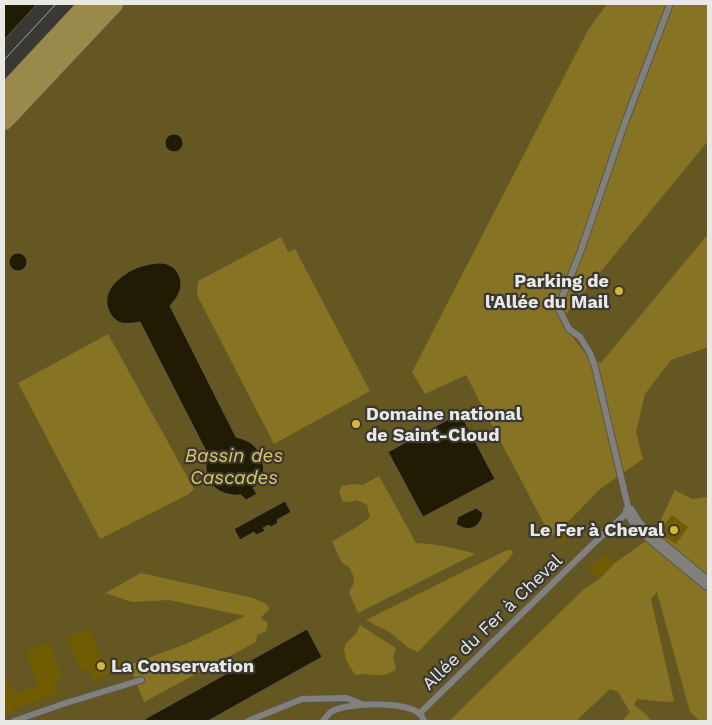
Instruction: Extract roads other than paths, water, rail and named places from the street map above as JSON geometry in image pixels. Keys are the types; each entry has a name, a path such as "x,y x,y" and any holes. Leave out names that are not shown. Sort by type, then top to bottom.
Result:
{"main road":[{"path":"4,95 89,4"},
{"path":"4,120 113,4"}],"street":[{"path":"629,511 637,524 645,532 708,584"}],"lane":[{"path":"629,511 593,360 580,337 569,329 558,307 580,253 624,125 670,4"},
{"name":"Allée du Fer à Cheval","path":"419,714 629,511"},
{"path":"14,721 141,680"},
{"path":"248,721 302,699 347,698 364,705"},
{"name":"Allée du Fer à Cheval","path":"323,721 331,712 346,707 384,704 404,707 419,714 424,721"}],"water":[{"path":"4,4 37,4 4,40"},
{"path":"170,134 178,134 183,139 181,150 170,152 165,147 165,139"},
{"path":"14,253 22,253 27,258 25,269 14,271 9,266 9,258"},
{"name":"Bassin des Cascades","path":"157,263 168,264 178,273 181,285 177,297 170,306 236,437 251,443 262,458 264,471 261,482 253,488 257,494 246,500 241,495 232,495 217,490 212,485 206,472 208,455 140,322 121,323 113,317 108,308 109,290 115,283 132,270"},
{"path":"460,413 495,479 423,517 388,452"},
{"path":"285,501 291,512 277,520 278,523 271,527 269,525 263,528 265,531 256,535 254,532 240,540 234,529"},
{"path":"476,508 483,513 477,525 465,528 456,524 458,517"},
{"path":"307,629 322,657 208,721 146,721 145,719"}],"tram line":[{"path":"4,60 56,4"}],"place":[{"name":"Parking de l'Allée du Mail","path":"619,291"},
{"name":"Domaine national de Saint-Cloud","path":"356,424"},
{"name":"Le Fer à Cheval","path":"674,530"},
{"name":"La Conservation","path":"101,666"}]}
